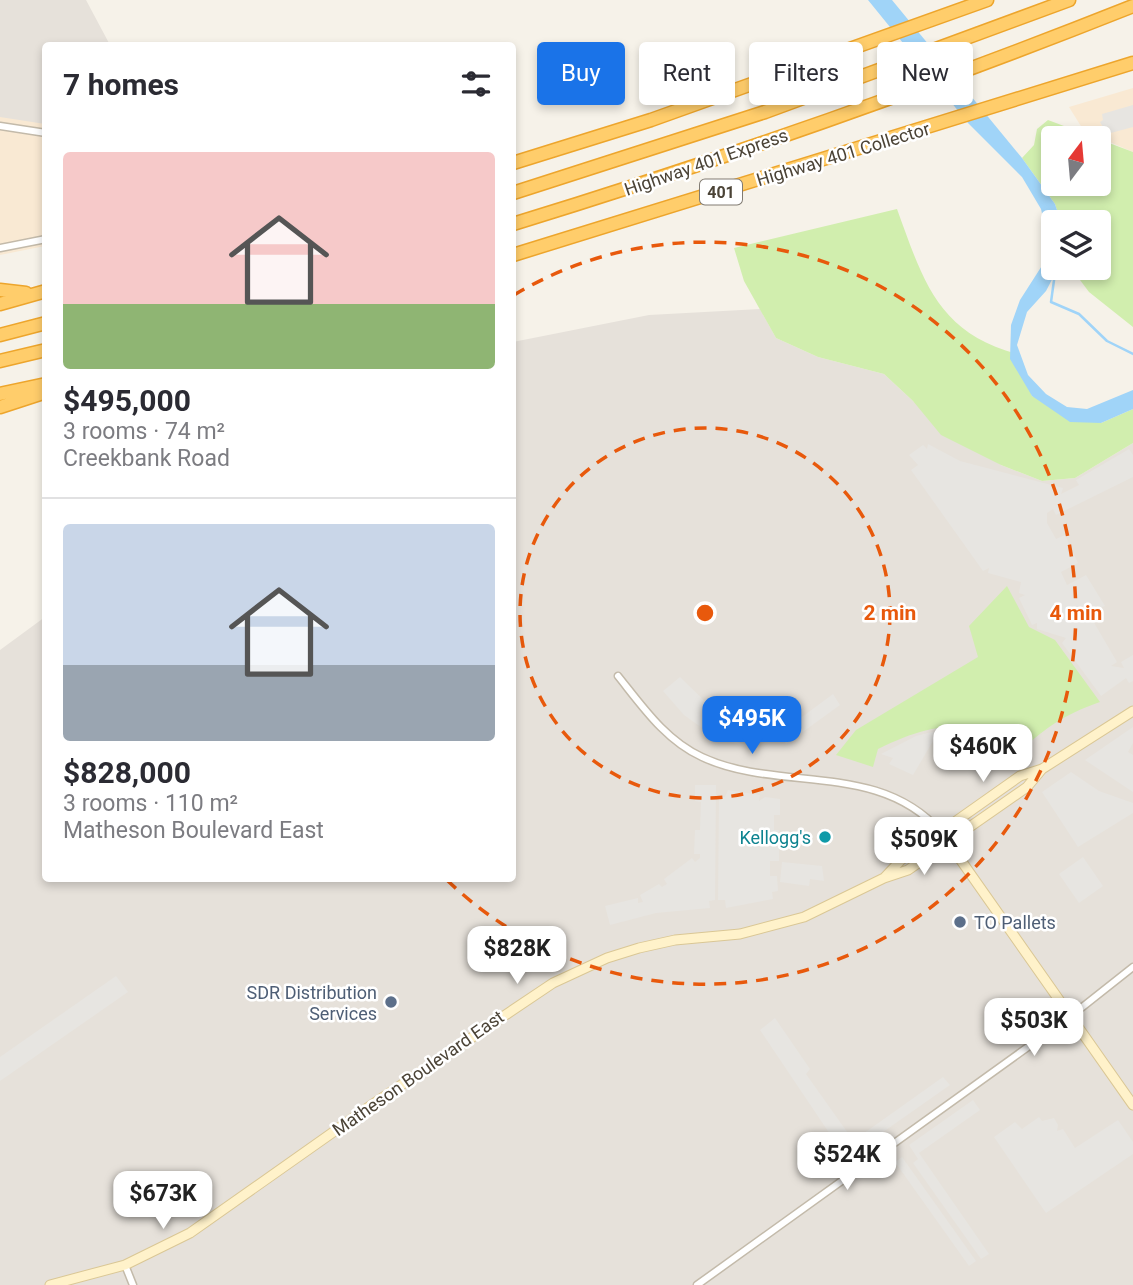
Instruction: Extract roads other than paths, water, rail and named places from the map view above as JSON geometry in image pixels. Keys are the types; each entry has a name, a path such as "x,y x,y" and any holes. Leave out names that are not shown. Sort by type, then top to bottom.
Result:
{"highway":[{"path":"516,162 651,120 987,0"},
{"name":"Highway 401 Express","path":"516,192 765,112 1069,0"},
{"name":"Highway 401 Express","path":"516,223 659,180 988,63 1133,6"},
{"name":"Highway 401 Collector","path":"516,254 1133,63"},
{"path":"0,290 40,292"},
{"path":"0,304 40,292"},
{"path":"0,335 42,324"},
{"path":"0,361 42,351"},
{"path":"0,394 42,385"},
{"path":"0,407 42,393"}],"street":[{"path":"0,126 42,132"},
{"path":"0,248 42,240"},
{"path":"618,676 658,725 702,758 743,769 857,785 889,795 918,809 949,843 1133,1105"},
{"name":"Matheson Boulevard East","path":"884,878 901,860 1020,776 1042,769 1133,710"},
{"name":"Matheson Boulevard East","path":"50,1285 125,1265 161,1250 201,1226 552,982 607,958 639,948 675,940 771,928 827,907 884,878 908,870 1027,787 1042,769"},
{"path":"697,1285 1071,1016 1133,967"},
{"path":"125,1265 133,1285"}],"water":[{"path":"868,0 892,0 927,42 902,42"},
{"path":"973,98 1041,184 1041,196 1049,196 1057,210 1041,210 1022,177 953,105 973,105"},
{"path":"1041,267 1041,280 1052,280 1046,291 1027,312 1017,345 1028,375 1046,394 1067,407 1087,409 1133,390 1133,409 1101,423 1070,422 1032,396 1010,359 1011,325 1020,300"}],"waterway":[{"path":"1054,280 1051,302 1079,314 1107,341 1133,354"}],"place":[{"name":"Kellogg's","path":"825,837"},
{"name":"TO Pallets","path":"960,922"},
{"name":"SDR Distribution Services","path":"391,1002"}]}
